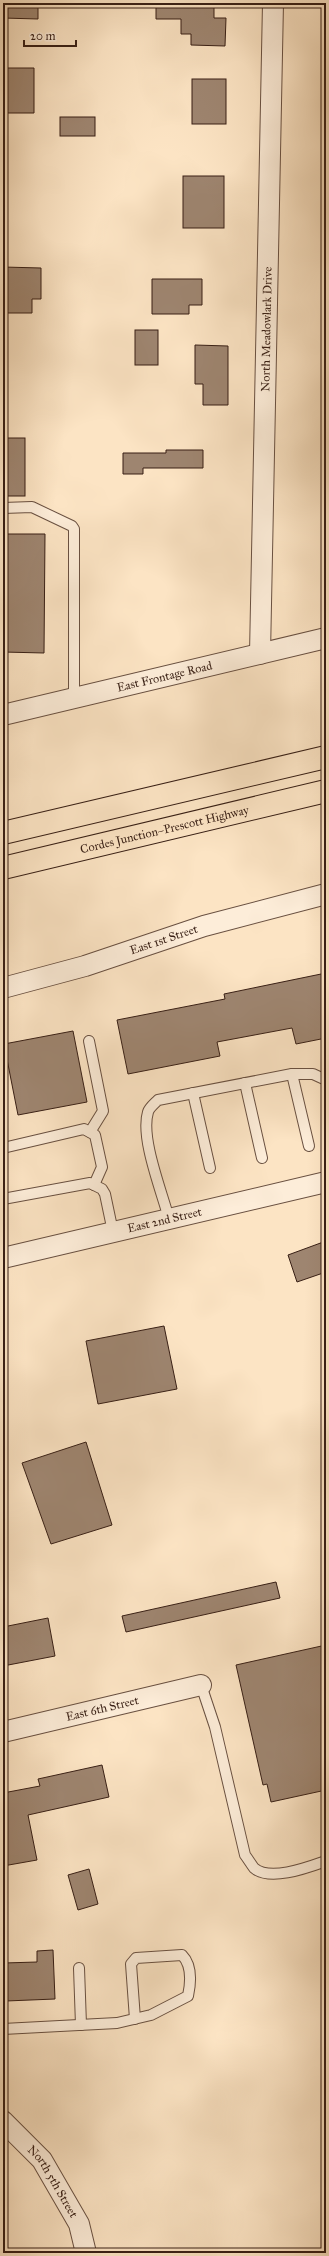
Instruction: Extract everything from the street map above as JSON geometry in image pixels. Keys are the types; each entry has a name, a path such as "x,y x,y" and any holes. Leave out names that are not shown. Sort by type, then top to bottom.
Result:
{"main road":[{"path":"3,833 326,757"},
{"name":"Cordes Junction–Prescott Highway","path":"3,868 326,791"}],"street":[{"name":"North Meadowlark Drive","path":"260,654 273,3"},
{"name":"East Frontage Road","path":"3,715 326,638"},
{"name":"East 1st Street","path":"3,988 85,966 204,926 326,894"},
{"name":"East 2nd Street","path":"3,1258 326,1182"},
{"name":"East 6th Street","path":"3,1732 201,1685"},
{"name":"North 5th Street","path":"3,2121 42,2160 78,2224 86,2253"}],"lane":[{"path":"3,508 32,507 72,526 74,529 74,698"},
{"path":"88,1041 103,1110 90,1132"},
{"path":"292,1074 309,1146"},
{"path":"169,1219 147,1140 146,1122 148,1110 158,1100 292,1074 313,1074 326,1080"},
{"path":"245,1083 262,1158"},
{"path":"193,1093 210,1168"},
{"path":"3,1148 84,1129 95,1135 102,1167 94,1185"},
{"path":"3,1199 84,1183 94,1185 102,1189 105,1194 113,1232"},
{"path":"201,1685 215,1727 245,1855 255,1868 267,1874 300,1870 326,1861"},
{"path":"3,2029 117,2023 135,2019 151,2015 188,1996 190,1987 188,1961 182,1955 136,1958 131,1964 135,2019"},
{"path":"78,1968 81,2025"}],"building":[{"path":"3,3 38,3 38,19 3,18"},
{"path":"156,3 214,3 214,18 226,18 225,46 191,45 191,34 181,34 181,19 156,19"},
{"path":"7,68 34,68 34,113 3,113 3,93 7,93"},
{"path":"192,79 226,79 226,124 192,124"},
{"path":"60,117 95,117 95,136 60,136"},
{"path":"183,176 224,176 224,228 183,228"},
{"path":"3,267 41,268 41,299 32,299 32,313 6,313 7,295 3,295"},
{"path":"152,279 202,279 202,305 189,305 189,314 152,314"},
{"path":"135,330 158,330 158,365 135,365"},
{"path":"195,345 228,346 228,405 203,405 203,384 195,384"},
{"path":"3,438 25,438 25,496 3,496"},
{"path":"166,450 203,450 203,468 143,468 143,474 123,474 123,453 166,453"},
{"path":"3,534 45,534 44,653 3,652"},
{"path":"326,973 326,1038 296,1044 292,1028 217,1042 220,1056 128,1074 117,1020 225,999 224,994"},
{"path":"73,1031 87,1102 18,1115 4,1044"},
{"path":"326,1241 326,1272 297,1282 288,1255"},
{"path":"164,1326 177,1389 98,1404 86,1341"},
{"path":"86,1442 112,1525 51,1544 22,1463"},
{"path":"276,1582 280,1598 126,1632 122,1616"},
{"path":"48,1618 55,1656 3,1666 3,1627"},
{"path":"326,1645 326,1790 271,1802 267,1784 263,1785 236,1665"},
{"path":"102,1765 109,1797 28,1815 37,1860 3,1866 3,1793 40,1786 38,1779"},
{"path":"89,1869 98,1904 78,1910 68,1875"},
{"path":"53,1950 55,1999 6,2001 4,1963 37,1962 37,1951"}]}
